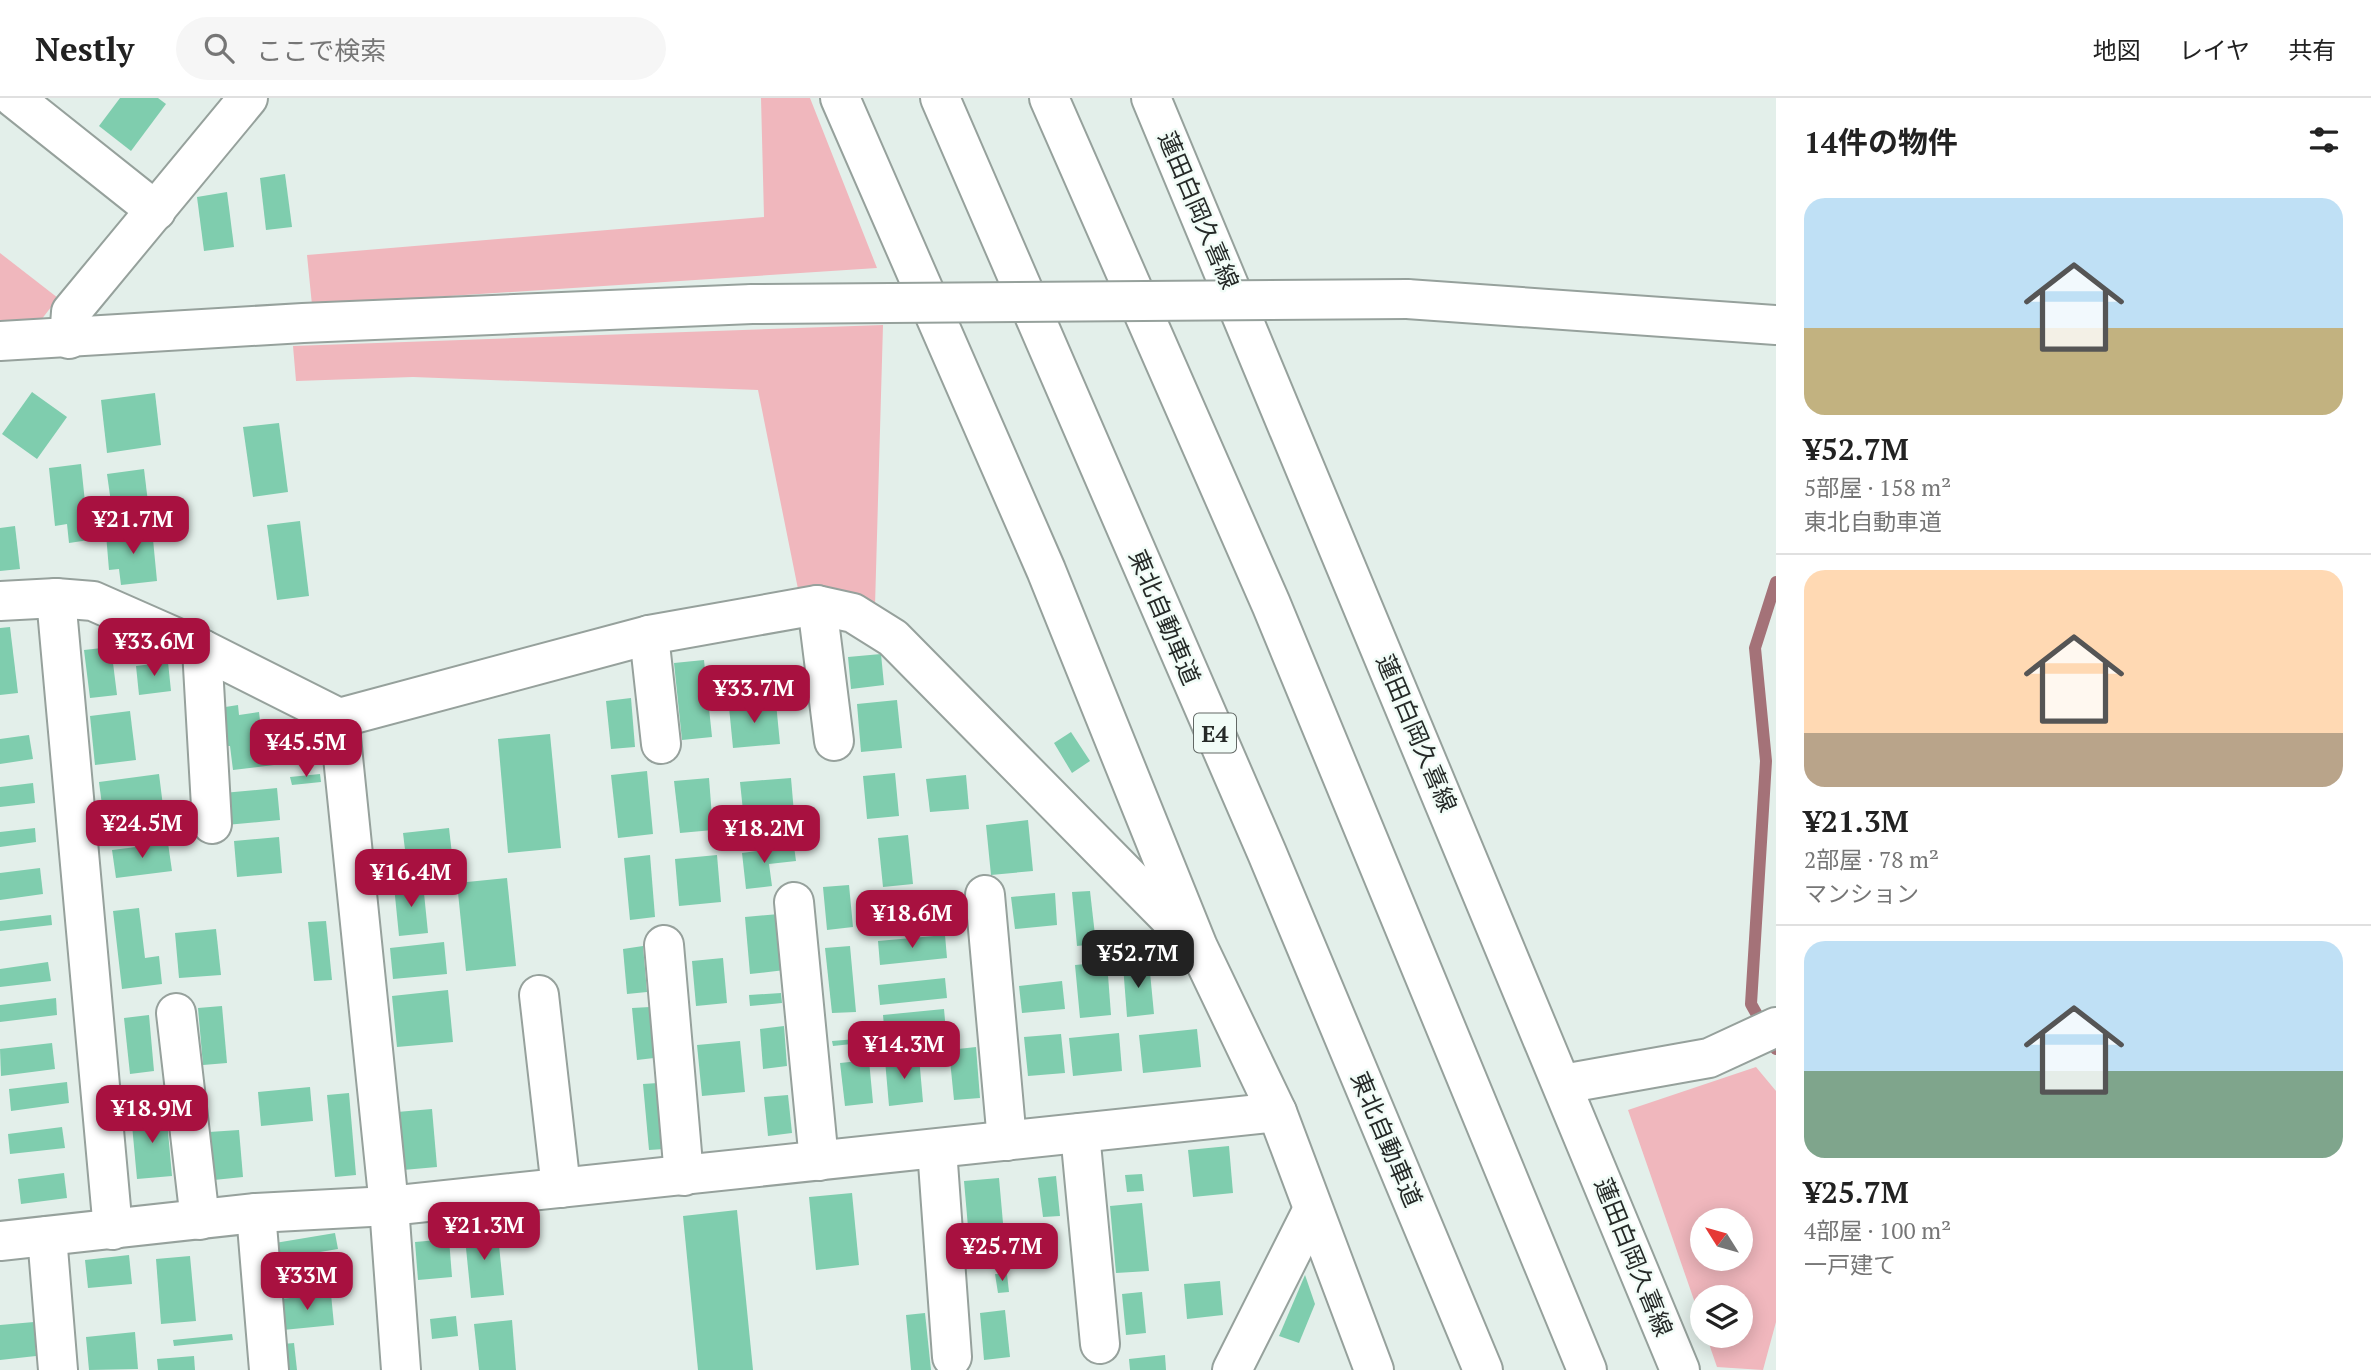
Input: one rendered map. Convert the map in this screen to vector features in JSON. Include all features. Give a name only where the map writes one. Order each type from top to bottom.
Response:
[{"type":"main road","points":[[14,98],[156,211]]},
{"type":"main road","points":[[69,339],[71,312],[248,98]]},
{"type":"main road","points":[[840,98],[1046,570],[1198,947],[1277,1112],[1374,1370]]},
{"type":"main road","name":"東北自動車道","points":[[940,98],[1277,877],[1482,1370]]},
{"type":"main road","points":[[1049,98],[1271,604],[1587,1370]]},
{"type":"main road","name":"蓮田白岡久喜線","points":[[1151,98],[1680,1370]]},
{"type":"main road","points":[[0,341],[303,323],[752,304],[1407,299],[1776,324]]},
{"type":"main road","points":[[0,601],[56,598],[93,601],[202,649],[339,718],[649,635],[817,605],[853,613],[893,638],[1198,947]]},
{"type":"main road","points":[[56,598],[113,1230]]},
{"type":"main road","points":[[817,605],[834,741]]},
{"type":"main road","points":[[649,635],[661,744]]},
{"type":"main road","points":[[202,649],[212,824]]},
{"type":"main road","points":[[339,718],[389,1206],[401,1370]]},
{"type":"main road","points":[[985,895],[1007,1141]]},
{"type":"main road","points":[[794,902],[819,1161]]},
{"type":"main road","points":[[664,945],[684,1176]]},
{"type":"main road","points":[[539,995],[561,1188]]},
{"type":"main road","points":[[176,1013],[200,1220]]},
{"type":"main road","points":[[1563,1084],[1709,1058],[1776,1027]]},
{"type":"main road","points":[[0,1241],[256,1213],[389,1206],[1277,1112]]},
{"type":"main road","points":[[1080,1133],[1100,1344]]},
{"type":"main road","points":[[937,1149],[952,1357]]},
{"type":"main road","points":[[1232,1370],[1312,1211]]},
{"type":"main road","points":[[256,1213],[270,1370]]},
{"type":"main road","points":[[47,1236],[58,1370]]},
{"type":"shaded area","points":[[761,98],[810,98],[877,268],[312,305],[307,255],[764,217]]},
{"type":"shaded area","points":[[0,253],[58,298],[38,324],[0,324]]},
{"type":"shaded area","points":[[883,325],[875,606],[798,589],[758,390],[413,377],[296,381],[293,346]]},
{"type":"shaded area","points":[[1756,1067],[1776,1091],[1776,1322],[1763,1370],[1717,1367],[1710,1348],[1753,1348],[1753,1285],[1690,1285],[1690,1289],[1628,1110]]},
{"type":"building","points":[[120,98],[158,98],[166,104],[131,151],[99,126]]},
{"type":"building","points":[[285,174],[292,227],[266,230],[260,178]]},
{"type":"building","points":[[227,192],[234,247],[204,251],[197,197]]},
{"type":"building","points":[[32,392],[67,417],[37,459],[2,434]]},
{"type":"building","points":[[155,393],[161,445],[107,453],[101,400]]},
{"type":"building","points":[[279,423],[288,492],[253,497],[243,427]]},
{"type":"building","points":[[81,464],[89,540],[69,543],[67,524],[55,526],[49,468]]},
{"type":"building","points":[[144,469],[150,519],[114,524],[107,474]]},
{"type":"building","points":[[300,521],[309,596],[277,600],[267,525]]},
{"type":"building","points":[[15,526],[20,569],[0,571],[0,528]]},
{"type":"building","points":[[152,529],[157,581],[121,585],[119,569],[109,570],[106,534]]},
{"type":"building","points":[[10,627],[18,693],[0,695],[0,628]]},
{"type":"building","points":[[111,647],[117,695],[90,698],[84,650]]},
{"type":"building","points":[[881,654],[884,685],[851,689],[848,657]]},
{"type":"building","points":[[704,660],[712,737],[682,740],[674,663]]},
{"type":"building","points":[[168,662],[171,691],[139,695],[136,666]]},
{"type":"building","points":[[631,698],[635,747],[611,749],[606,701]]},
{"type":"building","points":[[897,700],[902,748],[861,752],[857,704]]},
{"type":"building","points":[[776,703],[780,744],[733,748],[729,707]]},
{"type":"building","points":[[238,705],[239,715],[259,712],[261,729],[276,727],[278,744],[287,743],[290,763],[233,770],[230,746],[224,746],[219,708]]},
{"type":"building","points":[[130,711],[136,760],[95,765],[90,716]]},
{"type":"building","points":[[1071,732],[1090,761],[1072,773],[1054,743]]},
{"type":"building","points":[[550,734],[561,848],[508,853],[498,739]]},
{"type":"building","points":[[29,735],[33,759],[0,764],[0,739]]},
{"type":"building","points":[[647,771],[653,834],[618,838],[611,775]]},
{"type":"building","points":[[895,773],[899,816],[867,819],[863,776]]},
{"type":"building","points":[[159,774],[164,814],[104,821],[99,782]]},
{"type":"building","points":[[320,774],[321,782],[292,785],[290,777]]},
{"type":"building","points":[[966,775],[969,809],[930,812],[926,779]]},
{"type":"building","points":[[709,778],[713,830],[680,833],[674,781]]},
{"type":"building","points":[[791,778],[795,825],[745,830],[740,782]]},
{"type":"building","points":[[33,783],[35,803],[0,807],[0,787]]},
{"type":"building","points":[[277,788],[280,820],[226,825],[223,793]]},
{"type":"building","points":[[1028,820],[1033,871],[991,875],[986,825]]},
{"type":"building","points":[[35,828],[36,842],[0,847],[0,832]]},
{"type":"building","points":[[449,828],[452,854],[406,858],[403,833]]},
{"type":"building","points":[[908,835],[913,884],[883,887],[878,838]]},
{"type":"building","points":[[279,837],[282,873],[237,877],[234,841]]},
{"type":"building","points":[[168,843],[172,871],[116,878],[112,850]]},
{"type":"building","points":[[794,846],[796,861],[769,864],[772,886],[746,889],[742,853]]},
{"type":"building","points":[[650,855],[655,917],[630,920],[624,858]]},
{"type":"building","points":[[717,855],[721,902],[679,906],[675,859]]},
{"type":"building","points":[[40,868],[43,894],[0,900],[0,873]]},
{"type":"building","points":[[507,878],[516,966],[466,971],[457,883]]},
{"type":"building","points":[[423,883],[428,933],[399,936],[394,886]]},
{"type":"building","points":[[849,885],[853,927],[827,930],[823,887]]},
{"type":"building","points":[[1090,891],[1096,944],[1077,946],[1072,892]]},
{"type":"building","points":[[1055,893],[1057,925],[1015,929],[1011,897]]},
{"type":"building","points":[[139,908],[145,958],[159,956],[162,984],[122,989],[113,911]]},
{"type":"building","points":[[921,911],[922,929],[874,934],[872,916]]},
{"type":"building","points":[[779,914],[785,970],[750,974],[745,917]]},
{"type":"building","points":[[51,915],[52,925],[0,931],[0,921]]},
{"type":"building","points":[[326,921],[332,980],[314,981],[308,922]]},
{"type":"building","points":[[216,929],[221,975],[179,978],[175,933]]},
{"type":"building","points":[[945,935],[947,958],[880,965],[878,941]]},
{"type":"building","points":[[444,942],[447,974],[393,979],[390,948]]},
{"type":"building","points":[[643,946],[647,992],[627,994],[623,949]]},
{"type":"building","points":[[850,946],[856,1012],[832,1013],[825,948]]},
{"type":"building","points":[[723,958],[727,1003],[696,1006],[692,961]]},
{"type":"building","points":[[48,962],[51,981],[0,987],[0,969]]},
{"type":"building","points":[[1107,962],[1111,1015],[1080,1018],[1075,965]]},
{"type":"building","points":[[1149,962],[1154,1014],[1127,1017],[1123,965]]},
{"type":"building","points":[[945,978],[947,998],[880,1005],[878,985]]},
{"type":"building","points":[[1062,981],[1065,1009],[1022,1013],[1019,986]]},
{"type":"building","points":[[448,990],[453,1042],[397,1047],[392,996]]},
{"type":"building","points":[[781,993],[782,1003],[750,1006],[749,995]]},
{"type":"building","points":[[56,998],[57,1015],[0,1022],[0,1005]]},
{"type":"building","points":[[222,1006],[227,1063],[203,1065],[198,1008]]},
{"type":"building","points":[[650,1007],[654,1058],[637,1060],[632,1008]]},
{"type":"building","points":[[944,1009],[946,1031],[885,1037],[883,1015]]},
{"type":"building","points":[[149,1015],[154,1071],[130,1074],[124,1018]]},
{"type":"building","points":[[784,1026],[787,1066],[763,1069],[760,1029]]},
{"type":"building","points":[[1197,1029],[1201,1067],[1143,1073],[1139,1035]]},
{"type":"building","points":[[1119,1033],[1122,1071],[1073,1076],[1069,1038]]},
{"type":"building","points":[[1061,1034],[1065,1073],[1028,1076],[1024,1037]]},
{"type":"building","points":[[869,1038],[870,1042],[833,1046],[832,1041]]},
{"type":"building","points":[[740,1041],[745,1092],[702,1096],[697,1045]]},
{"type":"building","points":[[52,1043],[55,1069],[1,1076],[0,1049]]},
{"type":"building","points":[[976,1047],[980,1098],[954,1100],[949,1050]]},
{"type":"building","points":[[919,1057],[923,1102],[889,1106],[885,1060]]},
{"type":"building","points":[[869,1060],[873,1103],[845,1106],[840,1063]]},
{"type":"building","points":[[67,1082],[69,1103],[11,1111],[9,1089]]},
{"type":"building","points":[[658,1083],[664,1149],[649,1150],[643,1084]]},
{"type":"building","points":[[310,1087],[313,1121],[261,1126],[258,1092]]},
{"type":"building","points":[[349,1093],[356,1175],[335,1177],[327,1095]]},
{"type":"building","points":[[788,1095],[792,1133],[768,1136],[764,1097]]},
{"type":"building","points":[[432,1109],[437,1167],[403,1170],[397,1112]]},
{"type":"building","points":[[166,1110],[172,1176],[137,1179],[131,1114]]},
{"type":"building","points":[[62,1127],[65,1148],[10,1154],[8,1134]]},
{"type":"building","points":[[239,1130],[243,1177],[214,1180],[209,1132]]},
{"type":"building","points":[[1229,1146],[1233,1193],[1193,1197],[1188,1150]]},
{"type":"building","points":[[64,1173],[67,1198],[21,1204],[18,1179]]},
{"type":"building","points":[[1142,1174],[1144,1191],[1127,1192],[1125,1175]]},
{"type":"building","points":[[1056,1176],[1060,1216],[1043,1217],[1038,1178]]},
{"type":"building","points":[[999,1178],[1003,1223],[968,1227],[964,1181]]},
{"type":"building","points":[[852,1193],[859,1265],[816,1270],[809,1197]]},
{"type":"building","points":[[1142,1203],[1149,1271],[1116,1273],[1110,1206]]},
{"type":"building","points":[[737,1210],[753,1370],[698,1370],[683,1216]]},
{"type":"building","points":[[497,1225],[504,1295],[471,1298],[464,1228]]},
{"type":"building","points":[[335,1233],[338,1249],[308,1254],[312,1277],[276,1283],[269,1244]]},
{"type":"building","points":[[449,1239],[452,1277],[418,1280],[415,1242]]},
{"type":"building","points":[[1005,1239],[1007,1261],[973,1264],[971,1241]]},
{"type":"building","points":[[129,1255],[132,1284],[88,1288],[85,1260]]},
{"type":"building","points":[[190,1256],[196,1321],[161,1324],[156,1259]]},
{"type":"building","points":[[995,1274],[1007,1274],[1009,1292],[998,1293]]},
{"type":"building","points":[[1305,1275],[1315,1304],[1299,1343],[1279,1336]]},
{"type":"building","points":[[1220,1281],[1223,1315],[1187,1319],[1184,1284]]},
{"type":"building","points":[[1142,1292],[1146,1333],[1126,1335],[1122,1294]]},
{"type":"building","points":[[331,1294],[334,1325],[283,1330],[280,1299]]},
{"type":"building","points":[[1005,1310],[1010,1357],[984,1360],[980,1313]]},
{"type":"building","points":[[925,1313],[931,1370],[911,1370],[906,1315]]},
{"type":"building","points":[[456,1316],[458,1336],[432,1339],[430,1319]]},
{"type":"building","points":[[512,1320],[516,1370],[479,1370],[474,1324]]},
{"type":"building","points":[[34,1322],[36,1356],[0,1360],[0,1325]]},
{"type":"building","points":[[135,1332],[138,1369],[89,1370],[86,1337]]},
{"type":"building","points":[[232,1334],[233,1340],[174,1346],[173,1340]]},
{"type":"building","points":[[294,1343],[297,1370],[285,1370],[283,1344]]},
{"type":"building","points":[[1165,1355],[1166,1370],[1130,1370],[1129,1359]]},
{"type":"building","points":[[194,1356],[195,1370],[158,1370],[157,1359]]},
{"type":"waterway","points":[[1776,582],[1755,648],[1766,761],[1751,1004],[1776,1049]]}]
